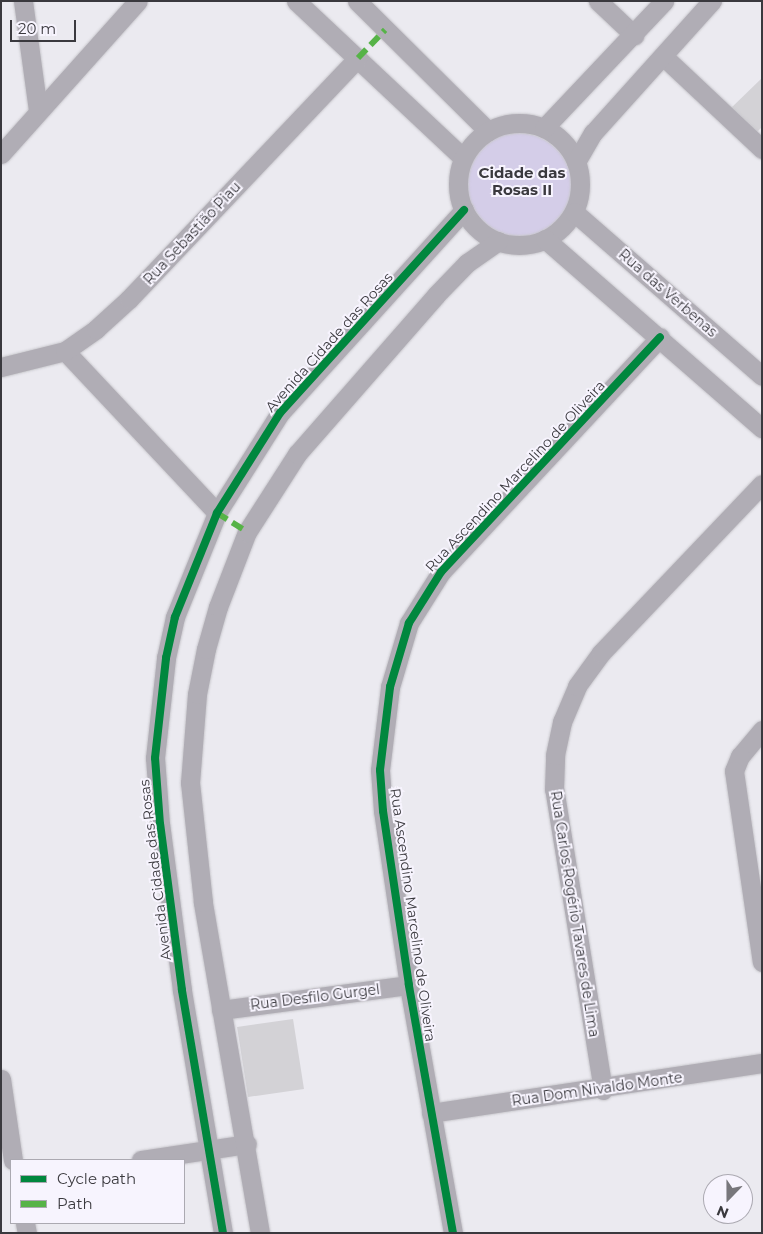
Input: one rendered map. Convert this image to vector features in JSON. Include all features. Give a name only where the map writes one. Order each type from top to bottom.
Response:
[{"type":"street","points":[[23,1],[38,111]]},
{"type":"street","points":[[1,154],[138,1]]},
{"type":"street","points":[[296,1],[463,158]]},
{"type":"street","points":[[357,1],[488,131]]},
{"type":"street","points":[[598,1],[634,35]]},
{"type":"street","points":[[544,128],[634,35],[664,1]]},
{"type":"street","points":[[576,162],[593,133],[712,1]]},
{"type":"street","points":[[663,56],[762,149]]},
{"type":"street","name":"Rua Sebastião Piau","points":[[1,368],[65,351],[96,330],[129,299],[358,58]]},
{"type":"street","points":[[525,123],[544,128],[569,148],[576,162],[580,187],[574,212],[562,228],[545,239],[514,244],[498,241],[478,229],[464,210],[459,193],[463,158],[474,143],[488,131],[506,124],[525,123]]},
{"type":"street","name":"Avenida Cidade das Rosas","points":[[223,1233],[208,1150],[168,889],[155,758],[166,658],[175,617],[216,513],[280,413],[464,210]]},
{"type":"street","name":"Rua das Verbenas","points":[[574,212],[762,376]]},
{"type":"street","points":[[545,239],[660,336],[762,428]]},
{"type":"street","points":[[260,1233],[203,902],[190,783],[198,694],[218,607],[248,532],[297,454],[436,295],[467,263],[498,241]]},
{"type":"street","name":"Rua Ascendino Marcelino de Oliveira","points":[[453,1233],[409,985],[380,770],[384,723],[397,654],[409,623],[441,572],[660,336]]},
{"type":"street","points":[[65,351],[216,513]]},
{"type":"street","name":"Rua Carlos Rogério Tavares de Lima","points":[[603,1090],[554,789],[555,755],[562,722],[577,686],[601,653],[762,484]]},
{"type":"street","points":[[762,730],[740,756],[734,771],[762,962]]},
{"type":"street","name":"Rua Desfilo Gurgel","points":[[221,1010],[409,985]]},
{"type":"street","name":"Rua Dom Nivaldo Monte","points":[[431,1113],[603,1090],[762,1063]]},
{"type":"street","points":[[1,1080],[6,1142],[13,1159]]},
{"type":"street","points":[[148,1159],[246,1144]]},
{"type":"shaded area","points":[[518,133],[539,137],[556,149],[568,166],[572,187],[568,208],[556,225],[539,237],[518,241],[497,237],[480,225],[468,208],[464,187],[468,166],[480,149],[497,137]]},
{"type":"building","points":[[762,78],[762,127],[755,134],[730,109]]},
{"type":"building","points":[[293,1019],[304,1089],[248,1097],[237,1027]]},
{"type":"marked path","points":[[358,58],[385,30]]},
{"type":"marked path","points":[[217,513],[247,532]]},
{"type":"cycle path","points":[[223,1233],[182,990],[160,824],[155,758],[166,658],[175,617],[217,513],[280,413],[464,210]]},
{"type":"cycle path","points":[[453,1233],[409,985],[383,811],[380,770],[390,687],[409,623],[441,572],[660,337]]},
{"type":"district","name":"Cidade das Rosas II","points":[[522,180]]}]
